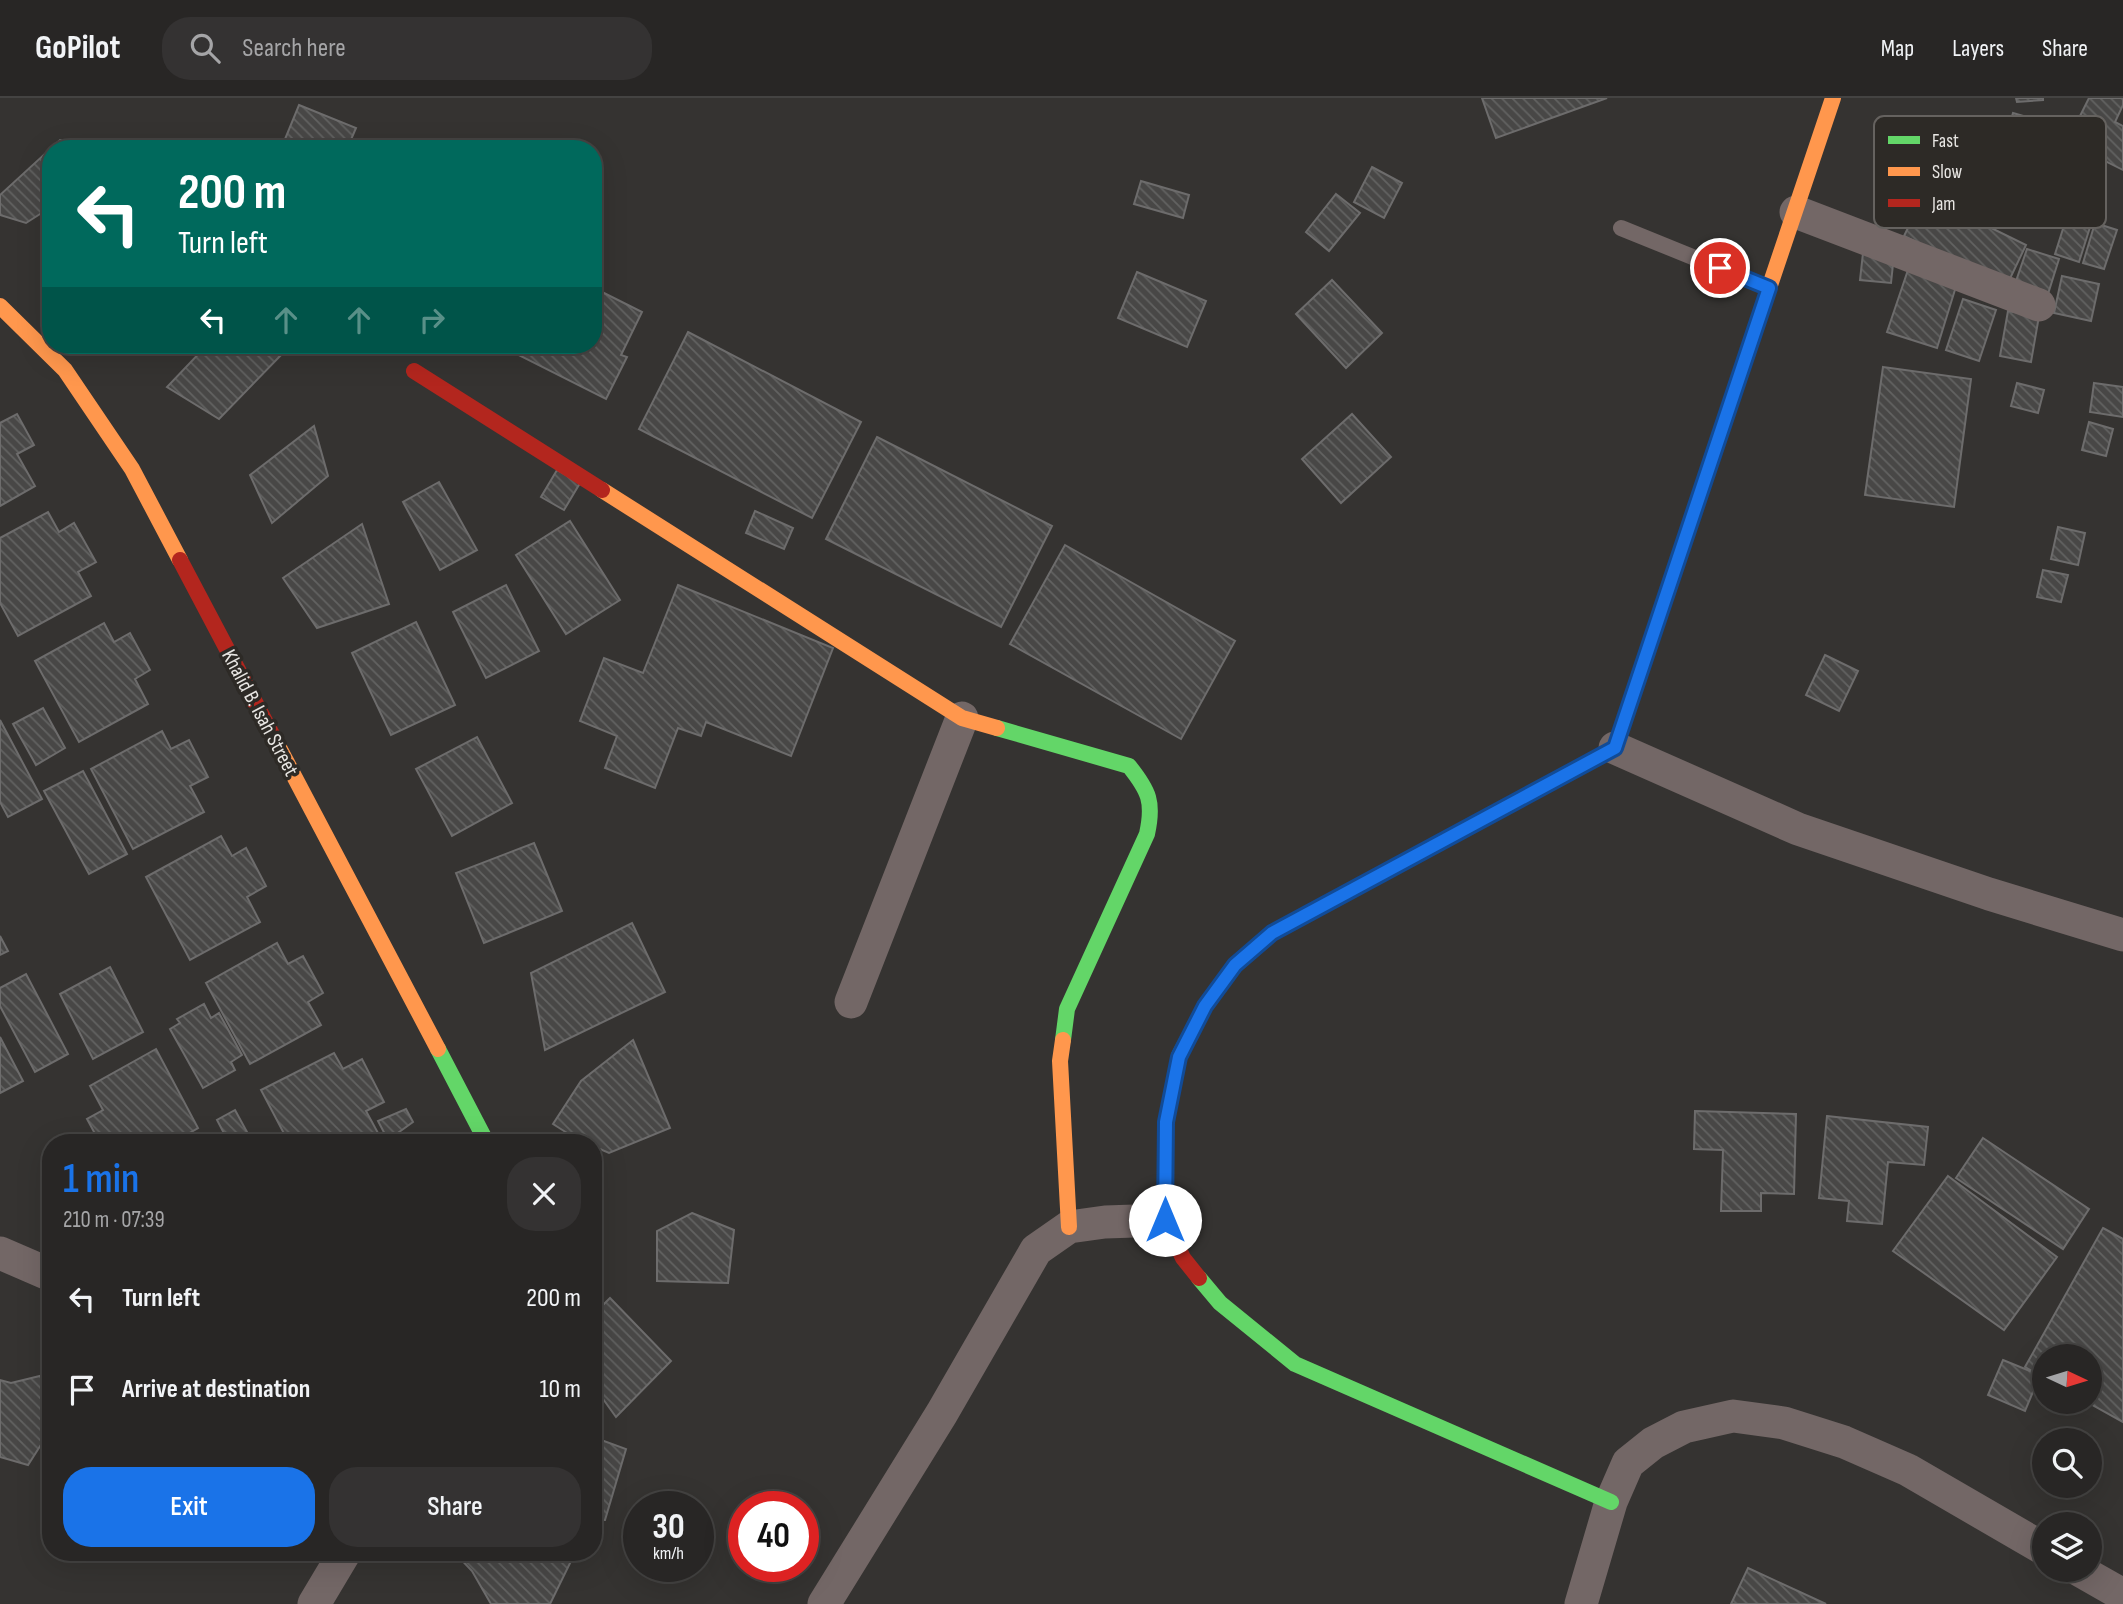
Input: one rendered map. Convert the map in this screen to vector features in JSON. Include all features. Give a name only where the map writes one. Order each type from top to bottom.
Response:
[{"type":"street","points":[[1611,1502],[1295,1364],[1220,1303],[1183,1258],[1165,1220],[1166,1122],[1179,1057],[1205,1006],[1235,965],[1272,933],[1615,748],[1833,98]]},
{"type":"street","points":[[1796,212],[2039,306]]},
{"type":"street","name":"Khalid B. Isah Street","points":[[0,306],[42,347]]},
{"type":"street","name":"Khalid B. Isah Street","points":[[49,354],[65,370],[132,470],[482,1134]]},
{"type":"street","points":[[414,370],[962,718],[1129,766],[1147,788],[1152,809],[1147,834],[1067,1009],[1060,1061],[1069,1227]]},
{"type":"street","points":[[851,1002],[962,718]]},
{"type":"street","points":[[1615,748],[1798,829],[1989,894],[2123,935]]},
{"type":"street","points":[[824,1604],[942,1413],[1036,1250],[1069,1227],[1105,1222],[1165,1220]]},
{"type":"street","points":[[0,1253],[42,1271]]},
{"type":"street","points":[[1581,1604],[1611,1502],[1629,1463],[1653,1443],[1684,1427],[1733,1416],[1784,1423],[1844,1443],[1908,1470],[2032,1542]]},
{"type":"street","points":[[314,1604],[340,1561]]},
{"type":"street","points":[[2100,1582],[2123,1595]]},
{"type":"lane","points":[[1621,228],[1769,288]]},
{"type":"building","points":[[1482,98],[1607,98],[1496,138]]},
{"type":"building","points":[[2016,98],[2043,98],[2043,100],[2017,102]]},
{"type":"building","points":[[2089,98],[2123,98],[2123,105],[2115,122],[2123,126],[2123,170],[2106,162],[2106,116],[2080,116]]},
{"type":"building","points":[[299,105],[356,128],[351,140],[285,140]]},
{"type":"building","points":[[42,156],[42,213],[26,223],[0,215],[0,195]]},
{"type":"building","points":[[1372,167],[1402,183],[1384,218],[1354,202]]},
{"type":"building","points":[[1141,181],[1189,195],[1183,218],[1134,204]]},
{"type":"building","points":[[1336,194],[1360,213],[1329,251],[1306,232]]},
{"type":"building","points":[[2106,226],[2117,230],[2104,269],[2083,263],[2094,228]]},
{"type":"building","points":[[1908,228],[1991,228],[2026,245],[2006,287],[1904,236]]},
{"type":"building","points":[[2063,228],[2090,228],[2079,262],[2055,254]]},
{"type":"building","points":[[2027,249],[2059,259],[2048,294],[2015,284]]},
{"type":"building","points":[[1863,253],[1894,255],[1891,283],[1860,280]]},
{"type":"building","points":[[1910,264],[1958,280],[1937,348],[1887,332]]},
{"type":"building","points":[[1137,272],[1206,301],[1187,347],[1118,318]]},
{"type":"building","points":[[2062,276],[2099,284],[2091,321],[2054,313]]},
{"type":"building","points":[[1332,280],[1382,333],[1346,368],[1296,314]]},
{"type":"building","points":[[602,292],[642,312],[621,355],[627,357],[606,399],[517,354],[602,354]]},
{"type":"building","points":[[1963,299],[1996,310],[1979,361],[1946,350]]},
{"type":"building","points":[[2008,311],[2039,316],[2031,362],[2000,356]]},
{"type":"building","points":[[688,332],[861,422],[812,518],[639,429]]},
{"type":"building","points":[[198,354],[282,354],[219,419],[167,387]]},
{"type":"building","points":[[1883,367],[1971,379],[1954,507],[1865,495]]},
{"type":"building","points":[[2017,383],[2044,390],[2038,413],[2011,406]]},
{"type":"building","points":[[2094,383],[2123,387],[2123,417],[2090,412]]},
{"type":"building","points":[[17,414],[34,445],[17,454],[35,486],[0,506],[0,423]]},
{"type":"building","points":[[1352,414],[1391,457],[1341,503],[1302,459]]},
{"type":"building","points":[[2089,422],[2113,429],[2106,456],[2082,450]]},
{"type":"building","points":[[314,426],[328,476],[272,523],[250,475]]},
{"type":"building","points":[[877,437],[1052,526],[1001,627],[826,539]]},
{"type":"building","points":[[557,470],[580,483],[564,510],[541,497]]},
{"type":"building","points":[[439,482],[477,550],[440,570],[403,502]]},
{"type":"building","points":[[755,511],[793,528],[784,549],[746,533]]},
{"type":"building","points":[[48,512],[59,532],[74,523],[96,562],[78,572],[91,596],[18,636],[0,603],[0,538]]},
{"type":"building","points":[[570,521],[620,600],[566,634],[516,555]]},
{"type":"building","points":[[362,524],[389,604],[317,628],[283,578]]},
{"type":"building","points":[[2058,527],[2085,533],[2078,565],[2051,559]]},
{"type":"building","points":[[1065,545],[1235,641],[1181,739],[1010,644]]},
{"type":"building","points":[[2043,570],[2068,575],[2061,602],[2037,597]]},
{"type":"building","points":[[506,585],[539,651],[486,678],[453,612]]},
{"type":"building","points":[[678,585],[833,648],[791,756],[706,722],[701,736],[678,728],[655,788],[605,768],[617,736],[580,721],[604,658],[643,673]]},
{"type":"building","points":[[416,622],[455,705],[391,735],[352,653]]},
{"type":"building","points":[[104,623],[114,642],[130,633],[150,670],[135,679],[148,704],[79,742],[35,661]]},
{"type":"building","points":[[1825,655],[1858,671],[1839,711],[1806,695]]},
{"type":"building","points":[[43,708],[65,748],[36,765],[13,724]]},
{"type":"building","points":[[0,720],[42,799],[8,817],[0,802]]},
{"type":"building","points":[[162,731],[171,749],[189,740],[208,777],[190,786],[204,812],[133,849],[91,769]]},
{"type":"building","points":[[477,737],[512,803],[452,836],[416,769]]},
{"type":"building","points":[[83,771],[127,854],[89,874],[44,791]]},
{"type":"building","points":[[221,836],[232,856],[246,848],[266,886],[247,897],[260,922],[190,960],[146,877]]},
{"type":"building","points":[[534,843],[562,911],[484,943],[456,873]]},
{"type":"building","points":[[632,923],[665,992],[545,1050],[531,973]]},
{"type":"building","points":[[0,936],[8,951],[0,955]]},
{"type":"building","points":[[277,943],[288,964],[303,956],[323,993],[308,1002],[321,1025],[250,1064],[206,983]]},
{"type":"building","points":[[110,967],[143,1032],[93,1059],[60,994]]},
{"type":"building","points":[[26,974],[68,1054],[35,1072],[0,1006],[0,988]]},
{"type":"building","points":[[204,1004],[211,1018],[219,1013],[242,1055],[231,1062],[235,1070],[203,1088],[170,1029],[180,1023],[177,1019]]},
{"type":"building","points":[[0,1037],[23,1081],[0,1093]]},
{"type":"building","points":[[633,1040],[670,1128],[609,1153],[602,1150],[602,1134],[569,1134],[553,1124],[581,1081]]},
{"type":"building","points":[[156,1049],[198,1128],[188,1134],[95,1134],[87,1119],[103,1110],[90,1086]]},
{"type":"building","points":[[334,1053],[343,1069],[362,1059],[384,1102],[366,1111],[378,1133],[284,1134],[261,1090]]},
{"type":"building","points":[[406,1109],[413,1122],[396,1134],[385,1134],[378,1121]]},
{"type":"building","points":[[235,1110],[248,1134],[224,1134],[217,1120]]},
{"type":"building","points":[[1695,1111],[1796,1114],[1794,1194],[1761,1193],[1761,1211],[1721,1211],[1723,1150],[1694,1149]]},
{"type":"building","points":[[1827,1116],[1928,1127],[1924,1165],[1888,1162],[1882,1224],[1847,1221],[1849,1201],[1819,1198]]},
{"type":"building","points":[[1983,1138],[2089,1209],[2063,1249],[1956,1178]]},
{"type":"building","points":[[1948,1176],[2057,1257],[2004,1330],[1893,1251]]},
{"type":"building","points":[[692,1213],[734,1230],[728,1283],[657,1281],[657,1231]]},
{"type":"building","points":[[2103,1228],[2123,1239],[2123,1422],[2102,1410],[2102,1344],[2038,1344]]},
{"type":"building","points":[[610,1298],[671,1361],[616,1417],[602,1398],[602,1306]]},
{"type":"building","points":[[2032,1355],[2032,1371],[2025,1367]]},
{"type":"building","points":[[2003,1360],[2032,1372],[2032,1394],[2025,1411],[1988,1395]]},
{"type":"building","points":[[42,1375],[42,1443],[28,1465],[0,1457],[0,1380],[11,1383]]},
{"type":"building","points":[[602,1440],[626,1449],[605,1520],[602,1520]]},
{"type":"building","points":[[463,1561],[571,1561],[550,1604],[491,1604],[472,1571]]},
{"type":"building","points":[[1748,1568],[1826,1604],[1731,1604]]},
{"type":"traffic: fast","points":[[1179,1056],[1205,1006],[1235,965],[1272,933],[1615,748],[1726,416]]},
{"type":"traffic: fast","points":[[997,728],[1129,766],[1145,790],[1150,805],[1147,834],[1067,1009],[1063,1040]]},
{"type":"traffic: fast","points":[[438,1049],[482,1134]]},
{"type":"traffic: fast","points":[[1199,1278],[1220,1303],[1295,1364],[1611,1502]]},
{"type":"traffic: slow","points":[[1726,416],[1833,98]]},
{"type":"traffic: slow","points":[[0,306],[42,347]]},
{"type":"traffic: slow","points":[[49,354],[65,370],[132,469],[180,560]]},
{"type":"traffic: slow","points":[[602,490],[962,718],[997,728]]},
{"type":"traffic: slow","points":[[275,740],[438,1049]]},
{"type":"traffic: slow","points":[[1063,1040],[1060,1061],[1069,1227]]},
{"type":"traffic: jam","points":[[414,371],[602,490]]},
{"type":"traffic: jam","points":[[180,560],[275,740]]},
{"type":"traffic: jam","points":[[1179,1056],[1166,1122],[1165,1220],[1183,1258],[1199,1278]]},
{"type":"route","points":[[1165,1220],[1166,1122],[1179,1057],[1205,1006],[1235,965],[1272,933],[1615,748],[1769,288],[1720,268]]}]
